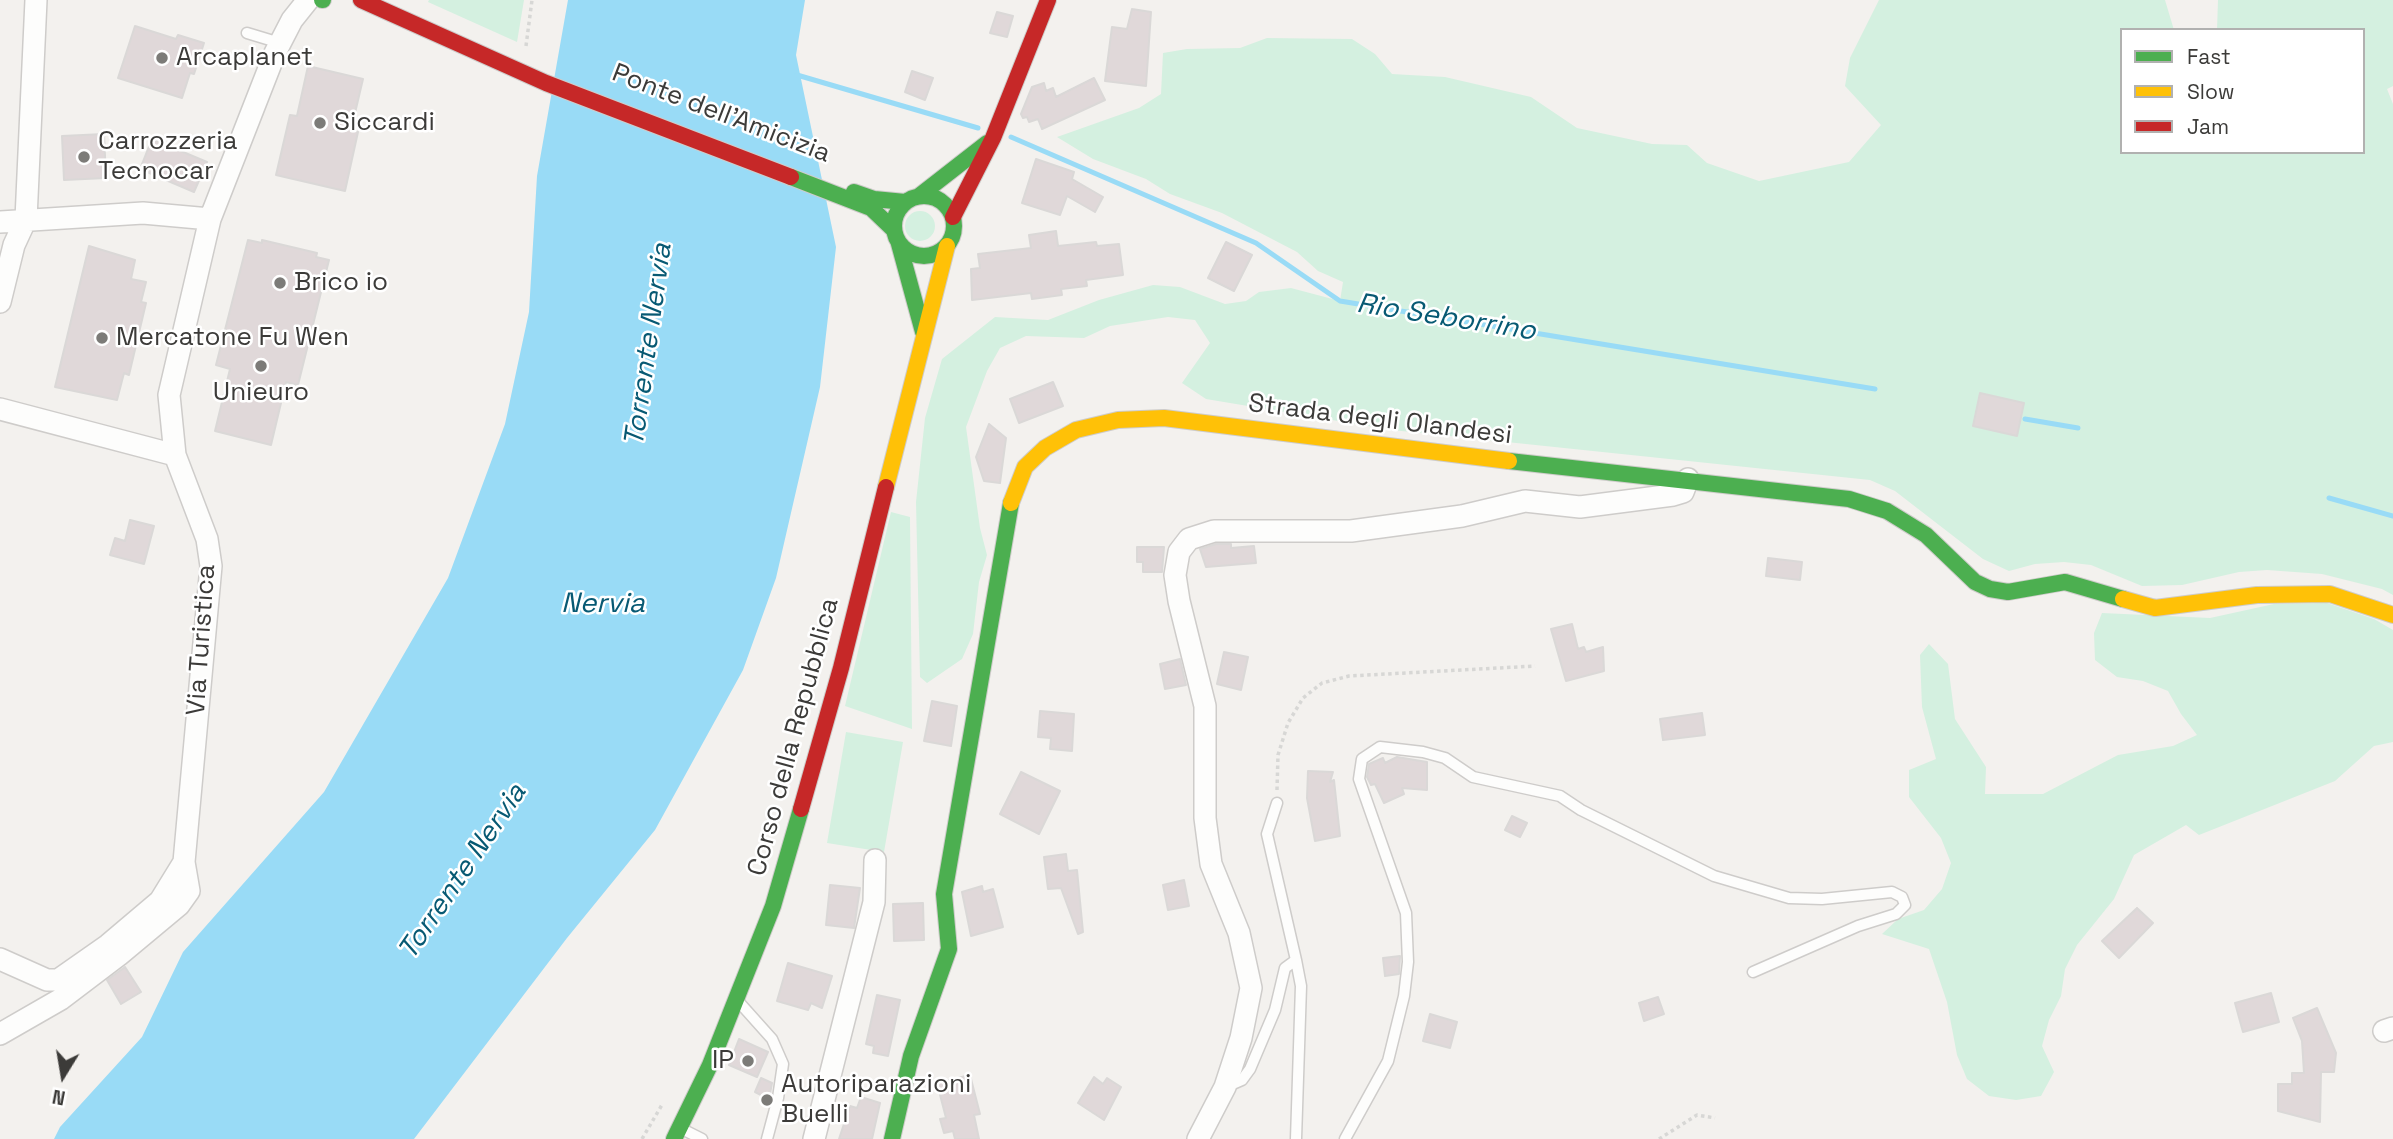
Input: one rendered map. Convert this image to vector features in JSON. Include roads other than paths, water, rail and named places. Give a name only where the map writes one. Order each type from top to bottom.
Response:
[{"type":"main road","name":"Ponte dell'Amicizia","points":[[361,0],[523,70],[872,204]]},
{"type":"main road","points":[[953,217],[993,138],[1048,0]]},
{"type":"main road","points":[[897,237],[894,220],[912,199],[993,138]]},
{"type":"main road","points":[[912,199],[944,203],[953,217],[955,227],[947,246],[940,252],[923,257],[914,255],[872,204],[912,199]]},
{"type":"main road","name":"Corso della Repubblica","points":[[897,237],[925,336]]},
{"type":"main road","name":"Corso della Repubblica","points":[[677,1134],[773,906],[841,668],[947,246]]},
{"type":"main road","name":"Strada degli Olandesi","points":[[892,1139],[911,1056],[949,949],[944,894],[1007,512],[1025,467],[1045,448],[1076,430],[1118,420],[1164,418],[1354,444],[1849,499],[1887,511],[1926,535],[1975,582],[1990,589],[2007,592],[2064,582],[2155,608],[2256,595],[2330,594],[2393,615]]},
{"type":"street","points":[[0,302],[14,245],[26,219],[36,0]]},
{"type":"street","name":"Via Turistica","points":[[0,1034],[61,999],[179,905],[188,891],[184,862],[211,566],[207,540],[175,455],[169,394],[210,219],[280,43],[308,0]]},
{"type":"street","points":[[0,222],[143,213],[210,219]]},
{"type":"street","points":[[0,409],[175,455]]},
{"type":"street","points":[[1198,1139],[1225,1087],[1241,1038],[1251,988],[1239,933],[1209,852],[1205,818],[1205,706],[1175,575],[1179,552],[1189,539],[1214,531],[1351,531],[1462,516],[1525,501],[1580,507],[1683,492],[1688,480]]},
{"type":"street","points":[[814,1139],[874,902],[876,860]]},
{"type":"street","name":"Via Turistica","points":[[0,959],[47,981],[58,980],[108,944],[160,901],[184,862]]},
{"type":"lane","points":[[247,33],[280,43]]},
{"type":"lane","points":[[1345,1139],[1388,1061],[1404,996],[1408,962],[1406,913],[1363,800],[1359,779],[1362,759],[1380,747],[1423,752],[1445,758],[1473,776],[1560,796],[1581,810],[1714,876],[1739,884],[1789,898],[1822,899],[1892,892],[1902,897],[1905,905],[1896,914],[1858,926],[1753,972]]},
{"type":"lane","points":[[1277,803],[1267,834],[1301,985],[1297,1139]]},
{"type":"lane","points":[[1225,1087],[1242,1080],[1250,1069],[1275,1010],[1285,968],[1296,960]]},
{"type":"lane","points":[[736,999],[772,1039],[783,1065],[767,1139]]},
{"type":"lane","points":[[677,1134],[702,1139]]},
{"type":"water","name":"Nervia","points":[[568,0],[805,0],[796,55],[836,247],[820,387],[776,578],[743,670],[655,830],[567,938],[414,1139],[54,1139],[60,1127],[142,1037],[183,952],[324,792],[448,578],[505,424],[529,312],[537,176]]},
{"type":"waterway","points":[[797,75],[978,128]]},
{"type":"waterway","name":"Rio Seborrino","points":[[1011,137],[1256,243],[1340,301],[1875,389]]},
{"type":"waterway","name":"Rio Seborrino","points":[[2025,419],[2078,428]]},
{"type":"waterway","name":"Rio Seborrino","points":[[2329,498],[2393,516]]},
{"type":"place","name":"Arcaplanet","points":[[162,58]]},
{"type":"place","name":"Siccardi","points":[[320,123]]},
{"type":"place","name":"Carrozzeria Tecnocar","points":[[84,157]]},
{"type":"place","name":"Brico io","points":[[280,283]]},
{"type":"place","name":"Mercatone Fu Wen","points":[[102,338]]},
{"type":"place","name":"Unieuro","points":[[261,366]]},
{"type":"place","name":"IP","points":[[748,1061]]},
{"type":"place","name":"Autoriparazioni Buelli","points":[[767,1100]]},
{"type":"water label","name":"Torrente Nervia","points":[[649,345]]},
{"type":"water label","name":"Torrente Nervia","points":[[463,872]]}]
